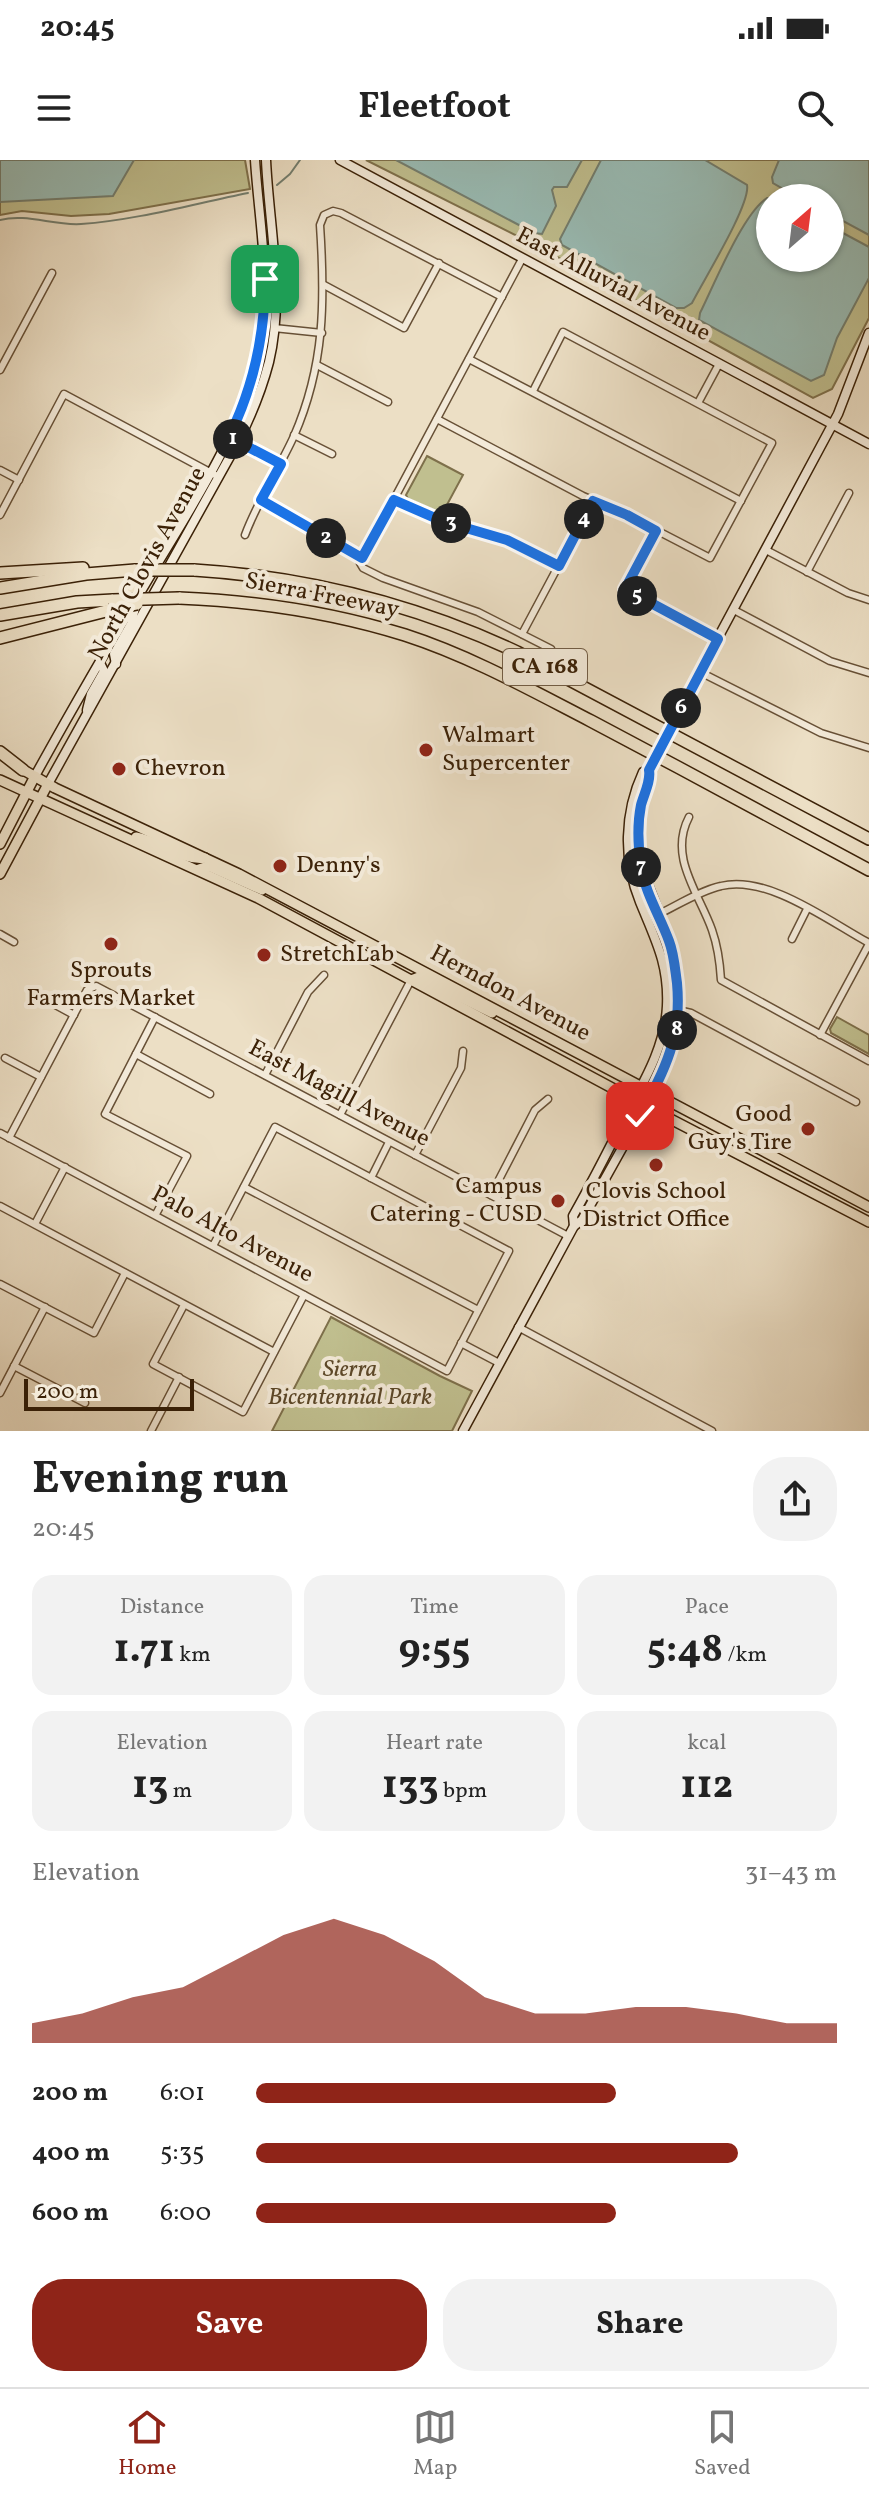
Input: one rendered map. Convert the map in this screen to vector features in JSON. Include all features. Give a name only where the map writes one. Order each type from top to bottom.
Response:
[{"type":"highway","points":[[0,573],[111,566],[135,570]]},
{"type":"highway","name":"Sierra Freeway","points":[[0,588],[86,574],[194,570],[264,575],[384,600],[433,616],[517,652],[810,808],[869,836]]},
{"type":"highway","name":"Sierra Freeway","points":[[0,615],[77,602],[111,605],[179,598],[305,610],[375,626],[454,653],[566,708],[869,870]]},
{"type":"highway","points":[[0,638],[111,605]]},
{"type":"highway","points":[[0,752],[23,770]]},
{"type":"main road","name":"North Clovis Avenue","points":[[0,844],[35,776],[171,544],[229,437],[247,395],[258,358],[264,315],[265,267],[255,160]]},
{"type":"main road","name":"North Clovis Avenue","points":[[0,874],[238,442],[263,380],[274,328],[275,273],[266,160]]},
{"type":"main road","name":"East Alluvial Avenue","points":[[340,160],[869,444]]},
{"type":"main road","points":[[265,267],[271,275],[270,312],[274,328]]},
{"type":"main road","points":[[641,867],[639,819],[649,770],[833,424],[869,333]]},
{"type":"main road","points":[[116,664],[113,656],[131,624],[139,596]]},
{"type":"main road","points":[[84,722],[91,694],[104,671],[100,663]]},
{"type":"main road","name":"Herndon Avenue","points":[[0,758],[277,894],[869,1207]]},
{"type":"main road","points":[[574,1226],[573,1216],[658,1051],[666,1014],[665,968],[656,936],[638,894],[628,842],[629,814],[634,793],[643,772],[649,770]]},
{"type":"main road","name":"Herndon Avenue","points":[[0,780],[199,869],[869,1222]]},
{"type":"main road","points":[[463,1431],[568,1236],[582,1220],[646,1106],[672,1051],[678,1010],[674,961],[671,943],[634,844],[637,799],[634,793]]},
{"type":"main road","points":[[117,833],[152,840],[192,858],[206,858]]},
{"type":"main road","points":[[628,842],[646,903],[652,912],[659,914]]},
{"type":"main road","points":[[199,869],[208,866],[253,888],[277,894]]},
{"type":"main road","points":[[317,930],[344,937],[407,971],[414,973],[421,970]]},
{"type":"main road","points":[[656,936],[667,954],[672,1000],[678,1010]]},
{"type":"main road","points":[[411,980],[419,977],[483,1011],[511,1019]]},
{"type":"main road","points":[[591,1204],[601,1176],[599,1168]]},
{"type":"main road","points":[[827,1199],[869,1215]]},
{"type":"street","points":[[245,535],[294,435],[317,365],[324,285],[320,225],[328,212],[341,213],[502,297]]},
{"type":"street","points":[[361,561],[522,259]]},
{"type":"street","points":[[324,285],[404,328],[439,263]]},
{"type":"street","points":[[0,370],[2,360],[52,273]]},
{"type":"street","points":[[274,328],[322,333]]},
{"type":"street","points":[[437,419],[710,558],[772,443],[563,332],[533,391]]},
{"type":"street","points":[[469,359],[741,501]]},
{"type":"street","points":[[698,403],[719,364]]},
{"type":"street","points":[[317,365],[388,402]]},
{"type":"street","points":[[0,515],[64,394],[219,477]]},
{"type":"street","points":[[294,435],[332,454]]},
{"type":"street","points":[[229,437],[281,464]]},
{"type":"street","points":[[0,470],[19,480]]},
{"type":"street","points":[[807,572],[849,493]]},
{"type":"street","points":[[261,500],[361,561],[383,578],[478,612],[551,649]]},
{"type":"street","points":[[394,500],[442,521],[507,540],[559,566]]},
{"type":"street","points":[[522,634],[593,501]]},
{"type":"street","points":[[656,531],[625,589],[718,639]]},
{"type":"street","points":[[766,550],[848,593],[869,600]]},
{"type":"street","points":[[734,610],[830,661],[869,673]]},
{"type":"street","points":[[700,672],[821,733],[869,748]]},
{"type":"street","points":[[689,817],[682,834],[683,863],[715,941],[721,980],[869,1061]]},
{"type":"street","points":[[659,914],[724,885],[755,885],[807,909],[869,944],[820,1035]]},
{"type":"street","points":[[792,939],[807,909]]},
{"type":"street","points":[[0,934],[14,942]]},
{"type":"street","points":[[265,1075],[308,992],[324,975]]},
{"type":"street","points":[[340,1115],[411,980]]},
{"type":"street","name":"East Magill Avenue","points":[[74,1015],[87,990],[92,986],[99,987],[568,1236]]},
{"type":"street","points":[[9,1138],[74,1015],[39,996]]},
{"type":"street","points":[[678,1010],[691,1013],[856,1102]]},
{"type":"street","points":[[155,1017],[105,1114],[187,1156],[156,1214]]},
{"type":"street","points":[[415,1155],[461,1068],[463,1051]]},
{"type":"street","points":[[136,1054],[210,1094]]},
{"type":"street","points":[[5,1058],[41,1077]]},
{"type":"street","points":[[491,1195],[535,1110],[548,1099]]},
{"type":"street","points":[[213,1246],[275,1127],[509,1251],[461,1343],[499,1363]]},
{"type":"street","name":"Palo Alto Avenue","points":[[0,1133],[447,1371],[461,1343]]},
{"type":"street","points":[[371,1178],[389,1142]]},
{"type":"street","points":[[35,1224],[65,1167]]},
{"type":"street","points":[[244,1187],[478,1310]]},
{"type":"street","points":[[0,1206],[274,1352]]},
{"type":"street","points":[[0,1284],[94,1333],[125,1273]]},
{"type":"street","points":[[184,1305],[153,1364],[243,1412],[304,1295]]},
{"type":"street","points":[[0,1393],[45,1307]]},
{"type":"street","points":[[518,1327],[712,1431]]},
{"type":"street","points":[[14,1366],[85,1403]]},
{"type":"street","points":[[151,1431],[179,1377]]},
{"type":"green space","points":[[0,160],[245,160],[250,189],[109,214],[71,216],[22,211],[0,215]]},
{"type":"green space","points":[[366,160],[869,160],[869,318],[832,389],[813,398],[539,247]]},
{"type":"green space","points":[[427,456],[463,475],[442,514],[408,499],[406,495]]},
{"type":"green space","points":[[837,1017],[869,1035],[869,1054],[831,1033]]},
{"type":"green space","name":"Sierra Bicentennial Park","points":[[331,1317],[472,1391],[452,1431],[272,1431]]},
{"type":"water","points":[[0,160],[134,160],[113,196],[0,202]]},
{"type":"water","points":[[396,160],[582,160],[567,187],[554,187],[552,190],[556,206],[542,234],[534,233]]},
{"type":"water","points":[[601,160],[705,160],[747,185],[742,208],[725,243],[692,303],[684,308],[676,308],[562,245],[560,239]]},
{"type":"water","points":[[779,160],[869,160],[869,235],[844,222],[844,184],[775,184],[772,177]]},
{"type":"water","points":[[756,208],[756,272],[844,272],[844,234],[869,247],[869,278],[837,338],[824,375],[811,381],[699,320],[721,268]]},
{"type":"waterway","points":[[277,185],[300,160]]},
{"type":"waterway","points":[[0,220],[20,218],[71,224],[102,222],[248,193]]},
{"type":"place","name":"Walmart Supercenter","points":[[426,750]]},
{"type":"place","name":"Chevron","points":[[119,769]]},
{"type":"place","name":"Denny's","points":[[280,866]]},
{"type":"place","name":"Sprouts Farmers Market","points":[[111,944]]},
{"type":"place","name":"StretchLab","points":[[264,955]]},
{"type":"place","name":"Good Guy's Tire","points":[[808,1129]]},
{"type":"place","name":"Clovis School District Office","points":[[656,1165]]},
{"type":"place","name":"Campus Catering - CUSD","points":[[558,1201]]},
{"type":"route","points":[[265,279],[258,358],[247,395],[229,437],[281,464],[261,500],[362,558],[394,500],[442,521],[507,540],[559,566],[593,501],[656,531],[625,589],[718,639],[649,770],[641,806],[638,837],[641,867],[671,943],[678,992],[678,1022],[670,1057],[640,1116]]}]
